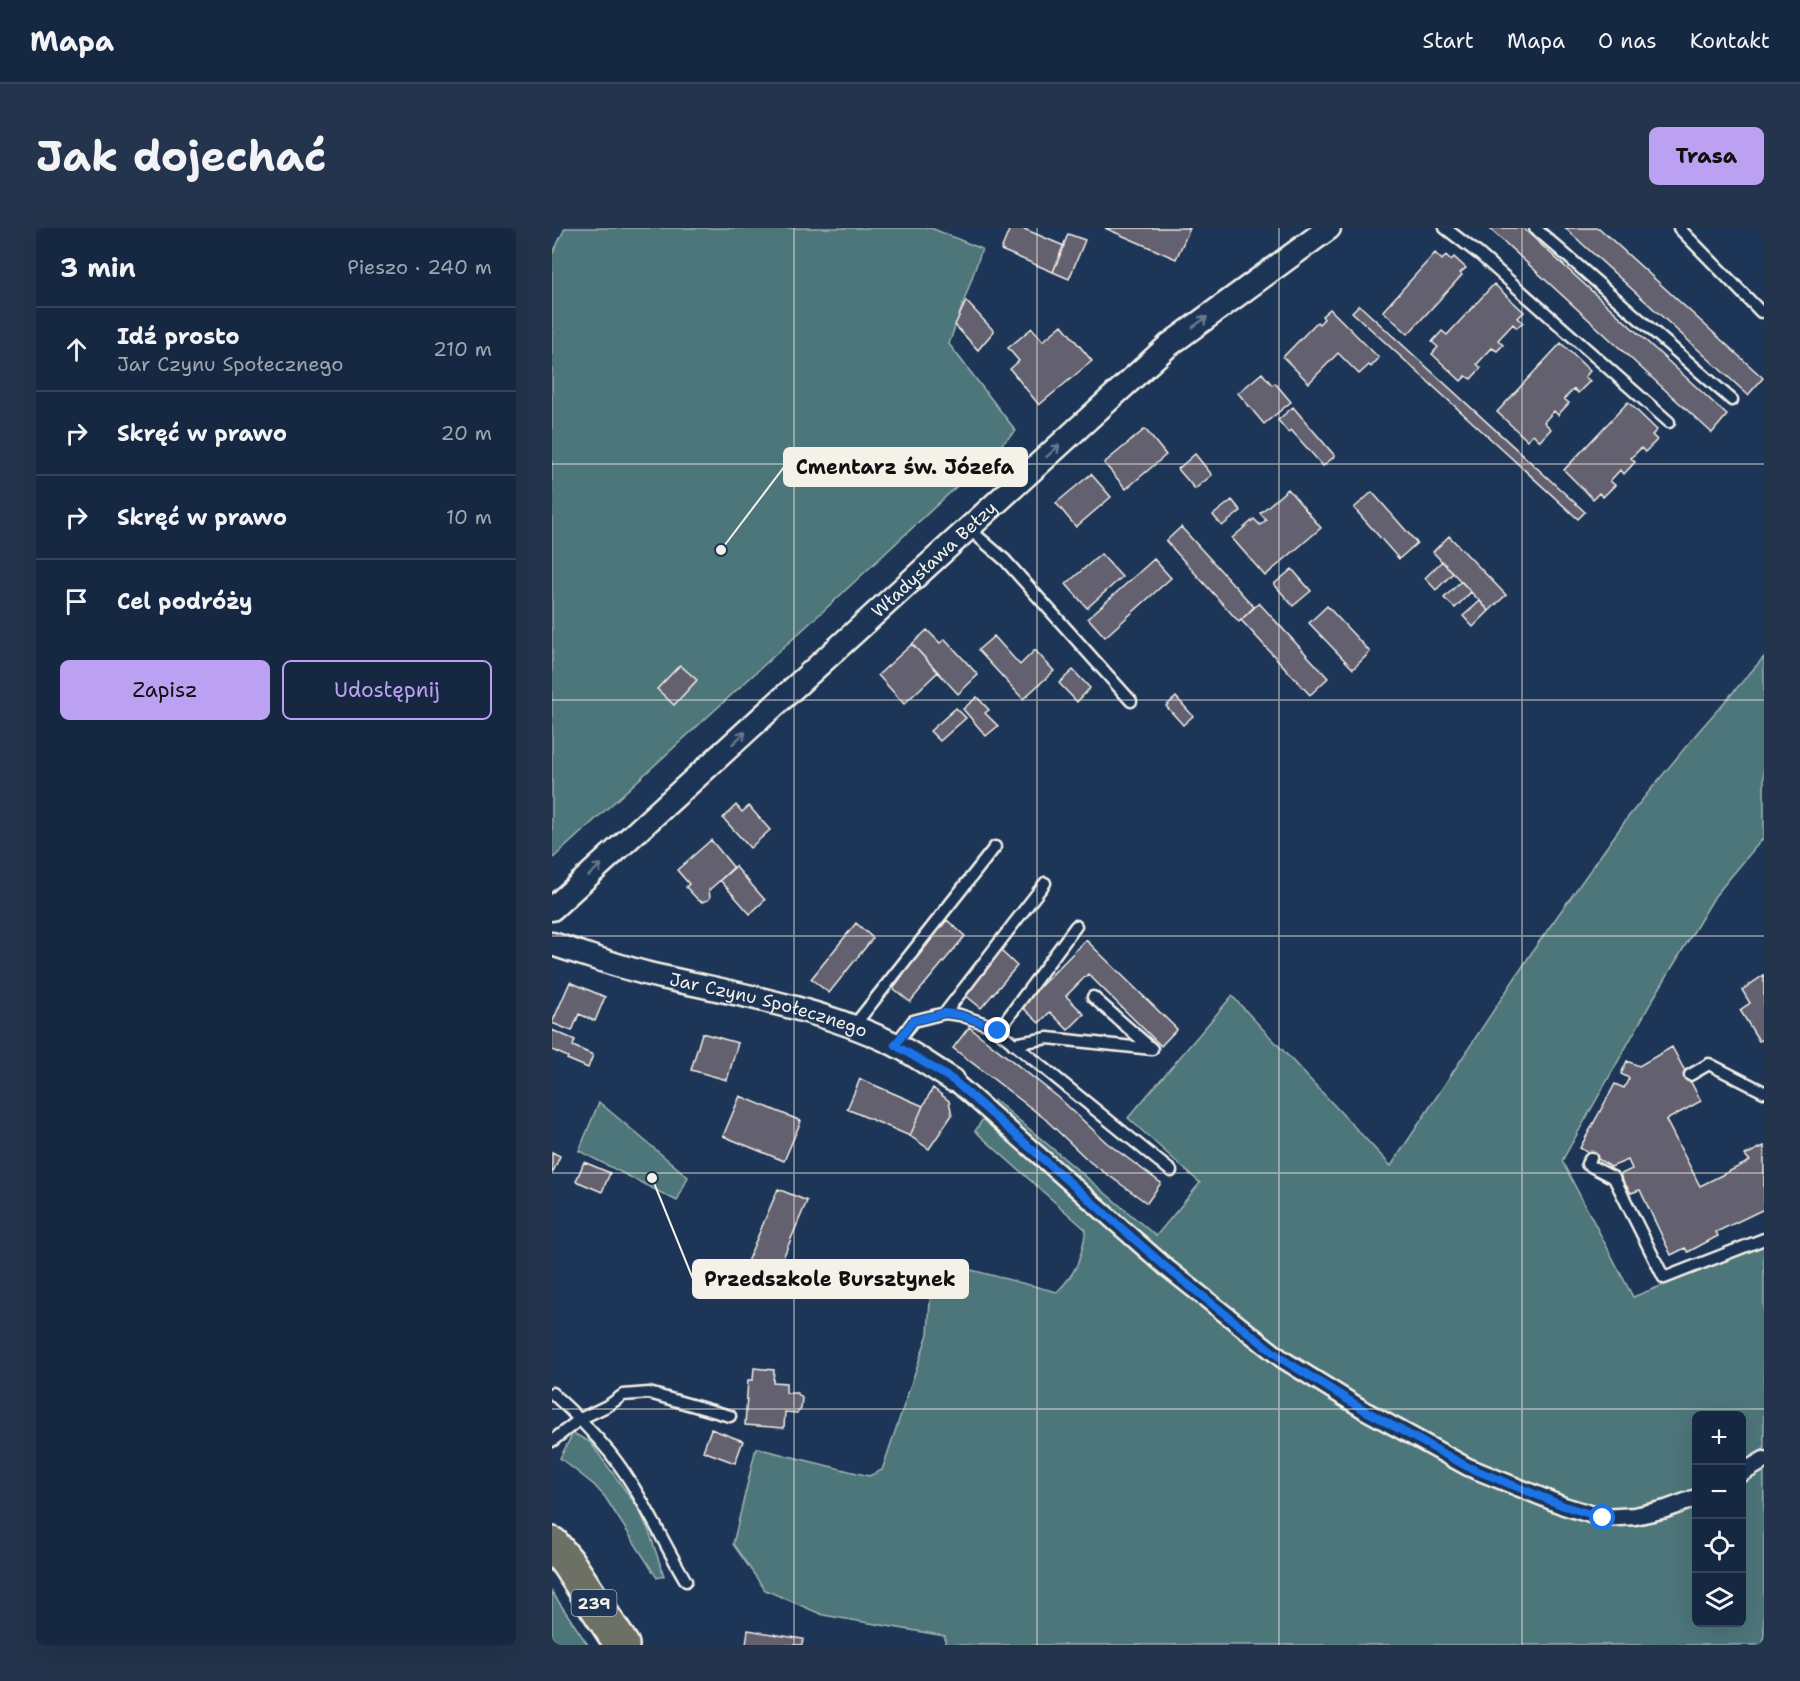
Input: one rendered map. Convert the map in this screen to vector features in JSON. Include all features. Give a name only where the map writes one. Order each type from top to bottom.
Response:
[{"type":"main road","name":"239","points":[[552,1544],[567,1562],[622,1645]]},
{"type":"street","name":"Władysława Bełzy","points":[[552,909],[1169,345],[1329,228]]},
{"type":"street","name":"Jar Czynu Społecznego","points":[[552,944],[654,975],[795,1007],[853,1027],[895,1045],[953,1080],[1167,1268],[1282,1359],[1366,1411],[1468,1467],[1564,1506],[1603,1518],[1635,1516],[1666,1509],[1692,1499]]},
{"type":"street","points":[[1746,1471],[1764,1461]]},
{"type":"lane","points":[[1445,228],[1479,254],[1668,422]]},
{"type":"lane","points":[[1535,228],[1732,400]]},
{"type":"lane","points":[[1679,228],[1761,312]]},
{"type":"lane","points":[[968,528],[1005,560],[1131,701]]},
{"type":"lane","points":[[853,1027],[995,847]]},
{"type":"lane","points":[[945,1013],[1045,884]]},
{"type":"lane","points":[[998,1031],[1076,926]]},
{"type":"lane","points":[[1013,1044],[1048,1038],[1152,1048],[1094,997]]},
{"type":"lane","points":[[895,1045],[913,1021],[945,1013],[960,1015],[992,1026],[1171,1171]]},
{"type":"lane","points":[[1690,1075],[1709,1064],[1764,1092]]},
{"type":"lane","points":[[1591,1158],[1587,1164],[1614,1178],[1664,1278],[1764,1239]]},
{"type":"lane","points":[[552,1393],[580,1419],[611,1455],[636,1491],[686,1581]]},
{"type":"lane","points":[[552,1441],[580,1419],[623,1395],[649,1393],[730,1416]]},
{"type":"green space","points":[[565,228],[931,228],[982,249],[949,344],[1016,431],[552,859],[552,255]]},
{"type":"green space","points":[[1764,657],[1764,837],[1715,896],[1653,999],[1562,1161],[1633,1297],[1764,1245],[1764,1449],[1746,1460],[1746,1411],[1692,1411],[1692,1490],[1607,1526],[1637,1523],[1692,1507],[1692,1627],[1746,1627],[1746,1479],[1764,1468],[1764,1645],[945,1645],[945,1636],[823,1615],[765,1590],[733,1544],[756,1448],[869,1476],[882,1470],[928,1334],[931,1283],[952,1265],[1057,1292],[1078,1264],[1086,1230],[975,1131],[995,1100],[1156,1236],[1200,1183],[1128,1118],[1232,996],[1391,1166],[1534,949],[1628,817]]},
{"type":"green space","points":[[599,1102],[688,1177],[677,1201],[579,1151]]},
{"type":"green space","points":[[573,1433],[590,1442],[639,1509],[664,1576],[657,1578],[605,1497],[594,1485],[560,1458]]},
{"type":"green space","points":[[552,1592],[588,1645],[552,1645]]},
{"type":"building","points":[[1010,228],[1022,228],[1064,246],[1053,272],[1001,250]]},
{"type":"building","points":[[1105,228],[1190,228],[1176,259]]},
{"type":"building","points":[[1489,228],[1523,228],[1727,415],[1712,433]]},
{"type":"building","points":[[1565,228],[1599,228],[1763,378],[1748,395]]},
{"type":"building","points":[[1068,234],[1085,240],[1069,279],[1053,272]]},
{"type":"building","points":[[1435,253],[1442,260],[1446,255],[1451,260],[1454,257],[1466,268],[1408,334],[1383,311]]},
{"type":"building","points":[[1494,284],[1524,312],[1518,318],[1523,322],[1517,328],[1513,324],[1498,340],[1503,345],[1497,351],[1492,348],[1477,364],[1481,368],[1471,379],[1466,376],[1461,381],[1432,354],[1438,347],[1432,342],[1442,331],[1447,335]]},
{"type":"building","points":[[966,301],[994,331],[978,350],[955,325]]},
{"type":"building","points":[[1359,305],[1585,512],[1578,519],[1352,312]]},
{"type":"building","points":[[1330,309],[1379,358],[1371,367],[1369,365],[1359,374],[1338,353],[1309,383],[1283,357],[1317,322],[1319,324],[1324,319],[1322,316]]},
{"type":"building","points":[[1062,325],[1092,361],[1039,405],[1010,369],[1019,361],[1008,348],[1032,328],[1043,341]]},
{"type":"building","points":[[1561,343],[1590,371],[1585,377],[1590,381],[1578,393],[1574,389],[1564,399],[1569,403],[1558,415],[1554,411],[1544,422],[1551,429],[1540,441],[1533,434],[1527,440],[1497,412]]},
{"type":"building","points":[[1262,373],[1272,385],[1275,383],[1291,402],[1264,424],[1238,393]]},
{"type":"building","points":[[1628,402],[1657,430],[1652,435],[1657,440],[1645,452],[1641,448],[1631,458],[1635,462],[1624,474],[1620,470],[1610,481],[1615,485],[1603,497],[1599,493],[1593,499],[1564,470]]},
{"type":"building","points":[[1293,407],[1335,456],[1323,466],[1291,430],[1288,432],[1278,420]]},
{"type":"building","points":[[1145,429],[1166,455],[1126,489],[1104,463]]},
{"type":"building","points":[[1195,454],[1212,475],[1195,489],[1178,469]]},
{"type":"building","points":[[1091,474],[1111,497],[1076,527],[1056,503]]},
{"type":"building","points":[[1288,489],[1321,528],[1265,576],[1232,538],[1254,519],[1260,525],[1266,520],[1260,513]]},
{"type":"building","points":[[1372,492],[1417,543],[1399,559],[1354,508]]},
{"type":"building","points":[[1232,500],[1241,511],[1222,526],[1213,515]]},
{"type":"building","points":[[1181,527],[1254,607],[1239,622],[1166,541]]},
{"type":"building","points":[[1449,536],[1506,595],[1489,611],[1433,552]]},
{"type":"building","points":[[1101,554],[1122,577],[1087,608],[1066,584]]},
{"type":"building","points":[[1154,559],[1171,578],[1105,637],[1088,618]]},
{"type":"building","points":[[1442,561],[1453,573],[1436,590],[1425,578]]},
{"type":"building","points":[[1292,569],[1311,591],[1293,606],[1274,584]]},
{"type":"building","points":[[1461,581],[1471,592],[1455,608],[1444,598]]},
{"type":"building","points":[[1480,601],[1489,611],[1473,627],[1463,616]]},
{"type":"building","points":[[1259,603],[1328,678],[1310,695],[1241,620]]},
{"type":"building","points":[[1327,606],[1370,652],[1353,669],[1309,623]]},
{"type":"building","points":[[927,630],[940,643],[945,639],[978,675],[958,694],[912,644]]},
{"type":"building","points":[[994,636],[1020,665],[1035,650],[1054,671],[1023,699],[978,650]]},
{"type":"building","points":[[912,644],[938,672],[904,704],[878,675]]},
{"type":"building","points":[[680,665],[697,680],[674,705],[657,689]]},
{"type":"building","points":[[1073,670],[1090,688],[1077,702],[1059,683]]},
{"type":"building","points":[[977,697],[989,710],[985,713],[998,726],[986,736],[963,709]]},
{"type":"building","points":[[1176,697],[1193,716],[1183,725],[1166,706]]},
{"type":"building","points":[[956,708],[966,718],[940,741],[930,731]]},
{"type":"building","points":[[736,805],[742,812],[749,806],[770,830],[750,848],[723,818]]},
{"type":"building","points":[[711,840],[734,868],[709,890],[710,898],[702,902],[686,887],[689,884],[677,870]]},
{"type":"building","points":[[735,866],[765,900],[750,914],[720,880]]},
{"type":"building","points":[[947,920],[965,936],[910,1002],[893,988]]},
{"type":"building","points":[[856,923],[873,938],[829,993],[811,979]]},
{"type":"building","points":[[1086,940],[1177,1029],[1161,1046],[1088,974],[1066,996],[1084,1014],[1068,1030],[1050,1012],[1039,1023],[1021,1006]]},
{"type":"building","points":[[1000,950],[1017,966],[981,1008],[965,995]]},
{"type":"building","points":[[1764,975],[1764,1039],[1759,1041],[1740,1010],[1750,1003],[1742,990]]},
{"type":"building","points":[[570,982],[605,997],[595,1021],[579,1014],[572,1031],[552,1023]]},
{"type":"building","points":[[969,1027],[1058,1097],[1107,1143],[1161,1183],[1147,1203],[1090,1162],[1044,1118],[953,1048]]},
{"type":"building","points":[[552,1030],[575,1040],[573,1046],[593,1055],[588,1068],[552,1050]]},
{"type":"building","points":[[702,1033],[738,1043],[727,1080],[691,1070]]},
{"type":"building","points":[[1672,1047],[1701,1101],[1666,1120],[1700,1186],[1750,1161],[1745,1155],[1764,1146],[1764,1209],[1716,1232],[1718,1236],[1688,1252],[1685,1248],[1671,1255],[1640,1190],[1631,1193],[1619,1175],[1632,1169],[1628,1160],[1611,1167],[1580,1148],[1615,1084],[1624,1088],[1629,1078],[1621,1074],[1627,1061],[1639,1066]]},
{"type":"building","points":[[860,1079],[923,1106],[910,1136],[847,1109]]},
{"type":"building","points":[[933,1088],[949,1101],[952,1115],[929,1149],[910,1136]]},
{"type":"building","points":[[740,1096],[801,1121],[784,1161],[723,1136]]},
{"type":"building","points":[[552,1152],[560,1156],[552,1174]]},
{"type":"building","points":[[584,1162],[610,1173],[602,1192],[576,1181]]},
{"type":"building","points":[[778,1189],[807,1201],[772,1284],[743,1271]]},
{"type":"building","points":[[754,1368],[774,1370],[773,1382],[786,1383],[786,1393],[797,1393],[802,1398],[801,1409],[797,1413],[785,1412],[784,1428],[745,1425],[748,1380],[753,1380]]},
{"type":"building","points":[[711,1429],[743,1441],[735,1463],[703,1451]]},
{"type":"building","points":[[748,1630],[803,1639],[802,1645],[746,1645]]},
{"type":"place","name":"Cmentarz św. Józefa","points":[[721,550]]},
{"type":"place","name":"Przedszkole Bursztynek","points":[[652,1178]]},
{"type":"route","points":[[998,1031],[992,1026],[960,1015],[945,1013],[913,1021],[895,1045],[953,1080],[1167,1268],[1282,1359],[1366,1411],[1468,1467],[1564,1506],[1603,1518]]}]
